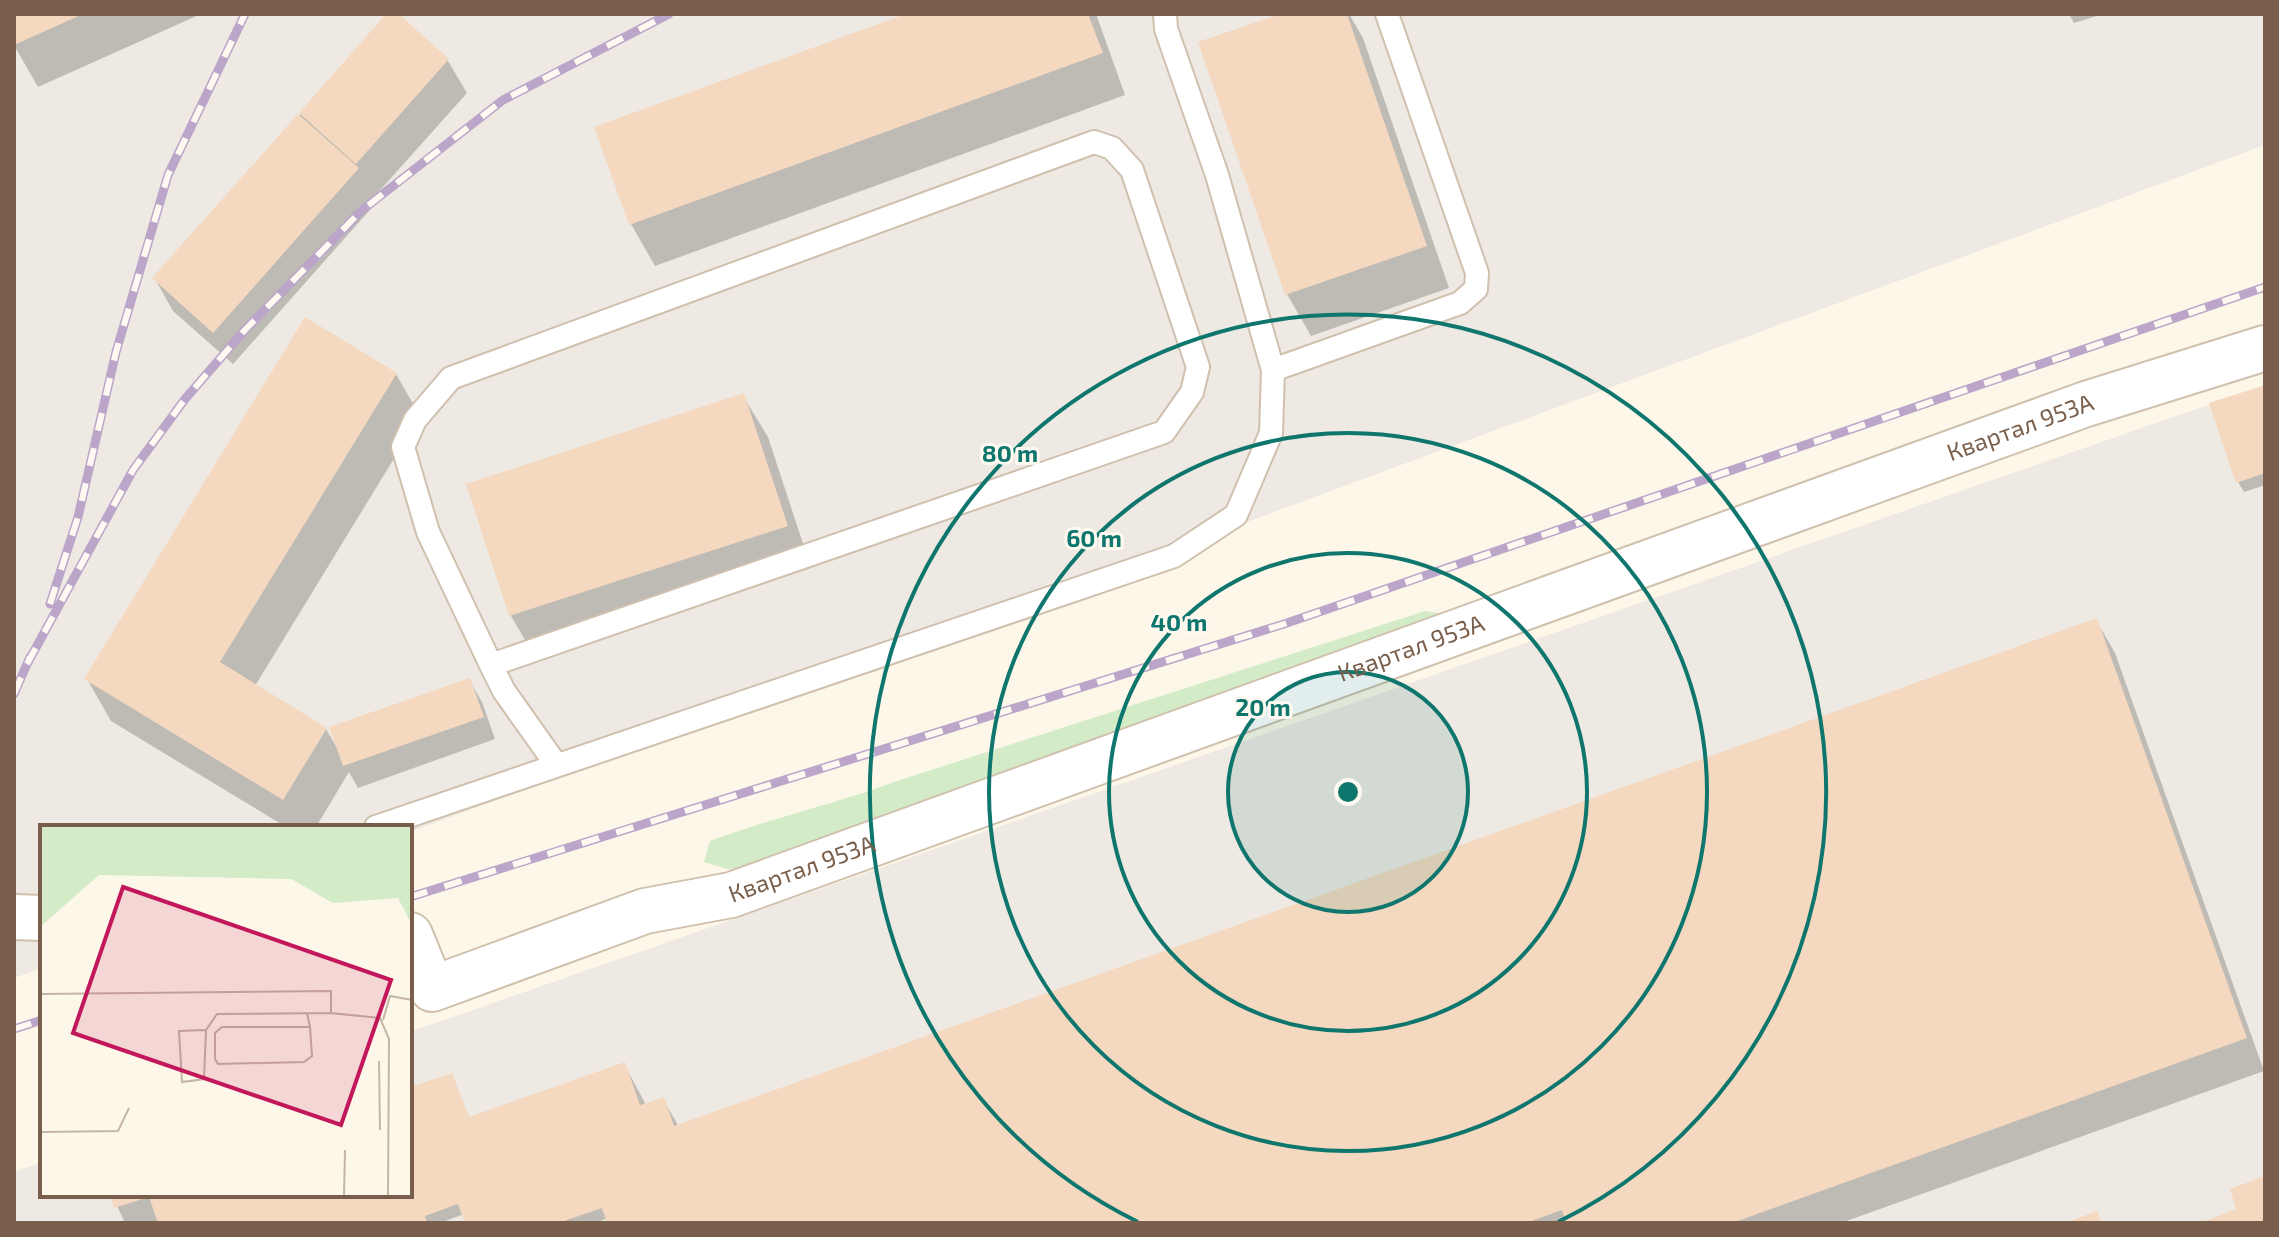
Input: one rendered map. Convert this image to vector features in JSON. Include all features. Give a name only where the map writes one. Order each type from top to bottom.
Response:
[{"type":"street","name":"Квартал 953А","points":[[412,940],[432,989],[645,911],[731,895],[2086,404],[2265,348]]},
{"type":"street","points":[[14,917],[40,918]]},
{"type":"lane","points":[[382,825],[555,763],[1174,556],[1236,515],[1271,433],[1273,370],[1217,175],[1166,29],[1165,14]]},
{"type":"lane","points":[[1273,370],[1460,303],[1476,289],[1477,273],[1387,14]]},
{"type":"lane","points":[[491,665],[1164,432],[1192,392],[1198,367],[1132,170],[1112,148],[1094,142],[451,378],[415,420],[403,447],[428,532],[491,665],[504,691],[555,763]]},
{"type":"shaded area","points":[[14,14],[2265,14],[2265,145],[412,831],[412,825],[40,825],[40,969],[14,978]]},
{"type":"shaded area","points":[[2265,385],[2265,1223],[14,1223],[14,1172],[40,1163],[40,1197],[412,1197],[412,1031]]},
{"type":"green space","points":[[1425,611],[1438,613],[1445,622],[761,865],[727,869],[704,862],[710,841]]},
{"type":"building","points":[[14,14],[83,14],[14,45]]},
{"type":"building","points":[[386,14],[399,14],[449,59],[356,164],[299,113]]},
{"type":"building","points":[[906,14],[1088,14],[1103,53],[629,225],[594,127]]},
{"type":"building","points":[[1280,14],[1347,14],[1427,246],[1285,295],[1198,42]]},
{"type":"building","points":[[298,114],[359,168],[213,333],[152,278]]},
{"type":"building","points":[[305,317],[397,373],[220,662],[327,728],[283,800],[84,679]]},
{"type":"building","points":[[2265,385],[2265,473],[2236,483],[2209,403]]},
{"type":"building","points":[[744,393],[788,526],[509,616],[466,484]]},
{"type":"building","points":[[2097,618],[2247,1038],[1732,1223],[1566,1223],[1562,1210],[1526,1223],[607,1223],[602,1208],[558,1223],[465,1223],[458,1204],[425,1216],[427,1223],[158,1223],[149,1197],[412,1197],[412,1086],[452,1073],[469,1117],[625,1062],[640,1105],[664,1097],[674,1126]]},
{"type":"building","points":[[470,678],[484,717],[343,766],[329,727]]},
{"type":"building","points":[[2265,1176],[2265,1223],[2200,1223],[2236,1209],[2230,1189]]},
{"type":"building","points":[[111,1197],[149,1197],[114,1208]]},
{"type":"building","points":[[2097,1211],[2101,1223],[2065,1223]]},
{"type":"railway","points":[[50,604],[78,517],[116,352],[168,175],[245,14]]},
{"type":"railway","points":[[27,664],[133,470],[185,399],[244,331],[361,211],[503,100],[669,14]]},
{"type":"railway","points":[[412,896],[1284,624],[2265,287]]},
{"type":"railway","points":[[14,694],[30,657]]},
{"type":"railway","points":[[14,1029],[40,1021]]}]
